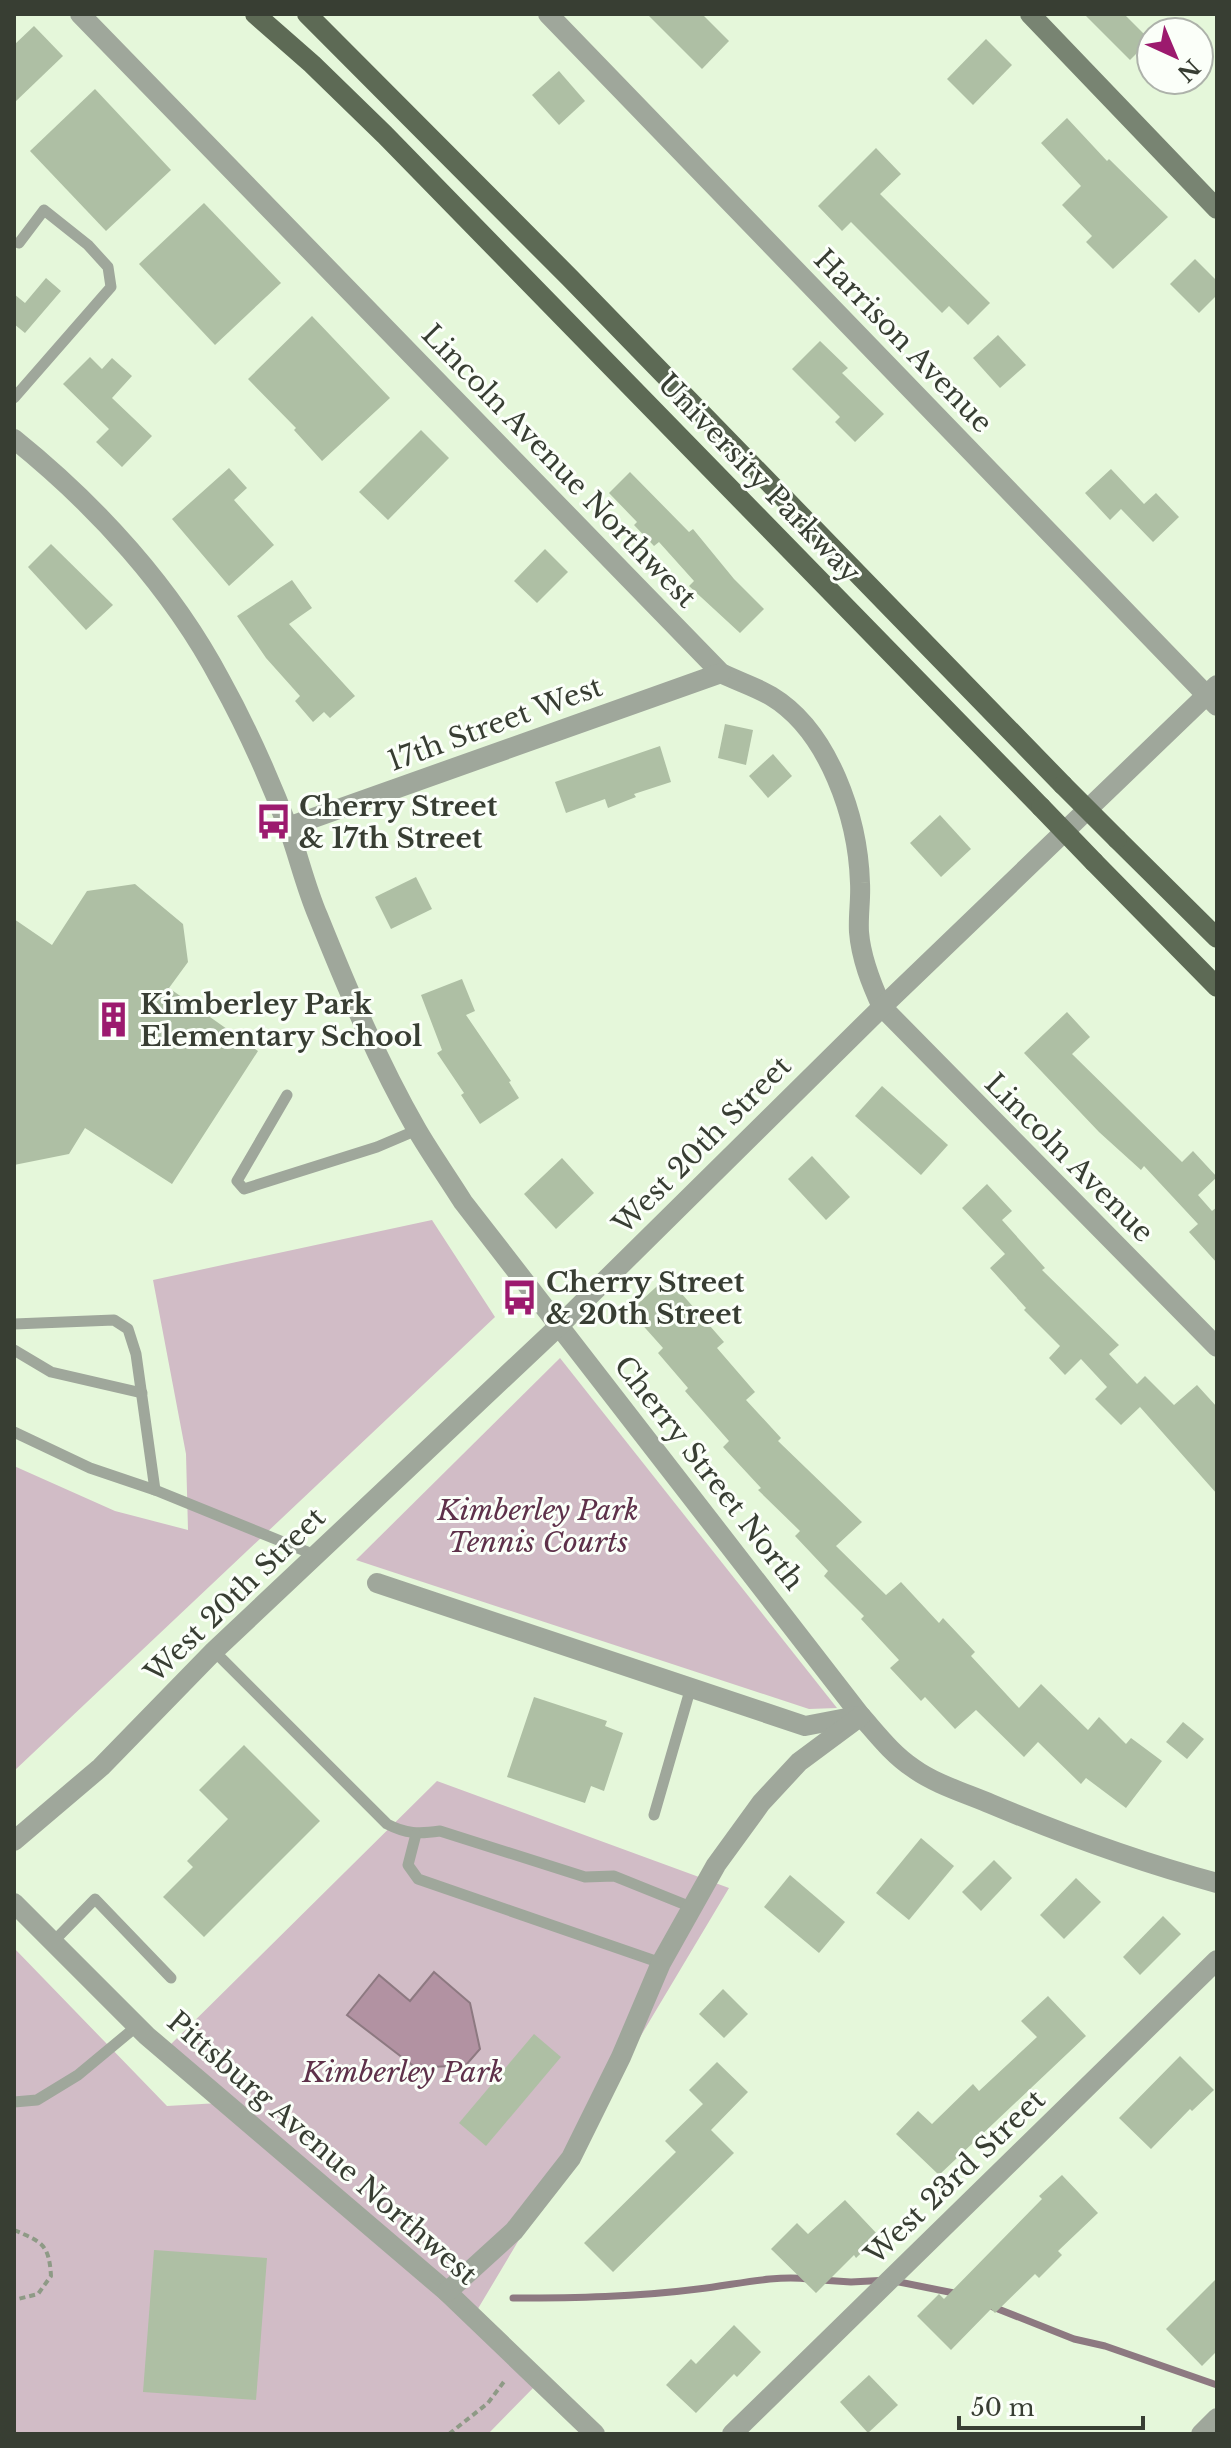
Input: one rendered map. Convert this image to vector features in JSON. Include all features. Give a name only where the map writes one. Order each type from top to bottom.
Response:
[{"type":"main road","name":"University Parkway","points":[[255,14],[312,64],[396,146],[1217,987]]},
{"type":"main road","name":"University Parkway","points":[[307,14],[1217,938]]},
{"type":"street","name":"Lincoln Avenue Northwest","points":[[80,14],[721,673],[772,697],[798,719],[820,745],[847,807],[859,862],[861,951],[882,1007]]},
{"type":"street","name":"Harrison Avenue","points":[[548,14],[1213,695]]},
{"type":"street","points":[[1030,14],[1217,209]]},
{"type":"street","name":"Cherry Street North","points":[[14,439],[45,464],[101,519],[160,588],[193,633],[222,682],[288,827],[316,913],[376,1049],[417,1130],[463,1202],[861,1716],[899,1758],[916,1771],[1071,1838],[1156,1867],[1217,1883]]},
{"type":"street","name":"17th Street West","points":[[288,827],[721,673]]},
{"type":"street","name":"West 20th Street","points":[[14,1841],[101,1767],[214,1651],[560,1325],[882,1007],[1213,695]]},
{"type":"street","name":"Lincoln Avenue","points":[[882,1007],[1217,1347]]},
{"type":"street","points":[[377,1583],[805,1726],[861,1716]]},
{"type":"street","points":[[447,2292],[514,2231],[571,2158],[621,2057],[661,1963],[716,1865],[761,1803],[799,1762],[861,1716]]},
{"type":"street","name":"Pittsburg Avenue Northwest","points":[[14,1903],[137,2026],[447,2292],[595,2434]]},
{"type":"street","name":"West 23rd Street","points":[[732,2434],[1217,1960]]},
{"type":"street","points":[[1201,2434],[1217,2418]]},
{"type":"lane","points":[[14,398],[111,287],[108,267],[88,245],[44,210],[19,243]]},
{"type":"lane","points":[[287,1095],[237,1181],[244,1189],[377,1147],[417,1130]]},
{"type":"lane","points":[[14,1324],[114,1320],[128,1329],[142,1393],[155,1490]]},
{"type":"lane","points":[[14,1350],[51,1372],[142,1393]]},
{"type":"lane","points":[[14,1432],[90,1468],[155,1490],[315,1555]]},
{"type":"lane","points":[[214,1651],[387,1824],[404,1833],[440,1831],[585,1877],[614,1876],[691,1907]]},
{"type":"lane","points":[[654,1815],[691,1687]]},
{"type":"lane","points":[[416,1834],[408,1865],[418,1879],[661,1963]]},
{"type":"lane","points":[[53,1942],[95,1899],[171,1978]]},
{"type":"lane","points":[[14,2102],[37,2100],[78,2075],[137,2026]]},
{"type":"path","points":[[14,2230],[40,2241],[49,2253],[51,2276],[38,2294],[14,2300]]},
{"type":"path","points":[[449,2434],[488,2403],[519,2361]]},
{"type":"green space","points":[[432,1220],[495,1317],[14,1771],[14,1466],[115,1511],[188,1530],[186,1454],[153,1280]]},
{"type":"green space","name":"Kimberley Park Tennis Courts","points":[[560,1358],[837,1708],[809,1709],[356,1560]]},
{"type":"green space","name":"Kimberley Park","points":[[437,1781],[729,1888],[473,2317],[539,2382],[488,2434],[14,2434],[14,1948],[167,2106],[219,2103],[166,2049]]},
{"type":"shaded area","points":[[434,1972],[470,2003],[480,2049],[466,2065],[416,2068],[347,2015],[379,1975],[410,2001]]},
{"type":"building","points":[[647,14],[702,14],[729,41],[702,69]]},
{"type":"building","points":[[1084,14],[1124,14],[1135,25],[1135,55],[1130,60]]},
{"type":"building","points":[[34,26],[63,56],[14,103],[14,45]]},
{"type":"building","points":[[986,39],[1012,65],[973,105],[947,79]]},
{"type":"building","points":[[559,71],[585,101],[559,125],[532,95]]},
{"type":"building","points":[[95,89],[171,170],[106,231],[30,151]]},
{"type":"building","points":[[1067,118],[1107,161],[1109,159],[1168,217],[1113,269],[1086,242],[1092,236],[1062,205],[1081,186],[1041,143]]},
{"type":"building","points":[[876,148],[901,174],[880,194],[990,303],[968,325],[949,306],[942,313],[851,222],[842,231],[818,206]]},
{"type":"building","points":[[204,203],[281,283],[215,345],[139,264]]},
{"type":"building","points":[[1195,259],[1217,281],[1217,295],[1199,313],[1170,284]]},
{"type":"building","points":[[46,278],[61,291],[25,333],[14,324],[14,294],[25,303]]},
{"type":"building","points":[[312,316],[390,398],[322,461],[294,430],[296,428],[248,379]]},
{"type":"building","points":[[998,335],[1026,365],[1000,388],[973,358]]},
{"type":"building","points":[[820,341],[848,368],[842,373],[884,414],[855,442],[835,422],[840,417],[792,369]]},
{"type":"building","points":[[90,357],[102,369],[112,358],[132,376],[112,398],[152,436],[122,467],[96,442],[109,429],[63,384]]},
{"type":"building","points":[[421,430],[449,458],[388,520],[359,492]]},
{"type":"building","points":[[229,468],[247,488],[234,500],[274,545],[229,586],[172,519]]},
{"type":"building","points":[[1111,469],[1144,504],[1156,493],[1179,517],[1153,542],[1121,509],[1110,520],[1085,493]]},
{"type":"building","points":[[630,472],[689,532],[693,529],[734,579],[764,609],[740,633],[689,586],[694,581],[659,542],[654,546],[634,525],[637,522],[609,493]]},
{"type":"building","points":[[51,544],[113,605],[86,630],[28,567]]},
{"type":"building","points":[[545,549],[568,572],[537,603],[514,581]]},
{"type":"building","points":[[292,580],[312,608],[289,624],[355,696],[330,718],[324,712],[313,722],[295,701],[300,696],[266,658],[237,616]]},
{"type":"building","points":[[725,724],[753,730],[746,765],[718,758]]},
{"type":"building","points":[[660,746],[671,782],[634,794],[636,797],[608,808],[605,799],[566,813],[555,782]]},
{"type":"building","points":[[773,754],[792,776],[768,798],[749,776]]},
{"type":"building","points":[[940,815],[971,849],[941,877],[910,843]]},
{"type":"building","points":[[416,877],[432,909],[391,929],[375,897]]},
{"type":"building","name":"Kimberley Park Elementary School","points":[[135,884],[183,924],[188,962],[169,988],[258,1051],[172,1184],[85,1128],[69,1154],[14,1165],[14,919],[52,945],[87,891]]},
{"type":"building","points":[[462,979],[475,1011],[466,1015],[511,1081],[519,1098],[480,1124],[437,1053],[442,1050],[421,995]]},
{"type":"building","points":[[1067,1012],[1090,1037],[1072,1054],[1182,1162],[1193,1151],[1217,1177],[1198,1195],[1212,1211],[1217,1207],[1217,1263],[1189,1232],[1198,1224],[1144,1166],[1141,1170],[1099,1132],[1024,1053]]},
{"type":"building","points":[[882,1086],[948,1145],[921,1175],[855,1116]]},
{"type":"building","points":[[812,1156],[850,1197],[826,1220],[788,1179]]},
{"type":"building","points":[[562,1158],[594,1193],[556,1229],[524,1194]]},
{"type":"building","points":[[987,1184],[1012,1211],[1002,1220],[1045,1268],[1042,1270],[1119,1345],[1109,1354],[1137,1384],[1145,1376],[1174,1405],[1197,1385],[1217,1407],[1217,1494],[1140,1407],[1121,1425],[1095,1399],[1107,1387],[1081,1359],[1065,1375],[1049,1358],[1060,1346],[1024,1310],[1026,1308],[990,1268],[1005,1254],[962,1208]]},
{"type":"building","points":[[667,1277],[724,1342],[717,1348],[755,1392],[746,1400],[781,1438],[778,1441],[862,1522],[836,1546],[886,1595],[901,1582],[939,1623],[943,1618],[975,1652],[971,1656],[1019,1708],[1041,1684],[1088,1730],[1099,1717],[1126,1744],[1131,1738],[1162,1761],[1126,1808],[1086,1778],[1081,1784],[1038,1742],[1024,1757],[976,1710],[955,1729],[925,1697],[921,1701],[890,1668],[899,1660],[861,1619],[864,1616],[824,1576],[828,1571],[795,1536],[800,1531],[758,1490],[761,1488],[723,1447],[729,1441],[685,1391],[688,1388],[658,1353],[663,1348],[630,1311]]},
{"type":"building","points":[[534,1697],[607,1721],[605,1726],[623,1733],[604,1791],[591,1786],[585,1803],[507,1777]]},
{"type":"building","points":[[1183,1722],[1204,1739],[1187,1759],[1166,1742]]},
{"type":"building","points":[[244,1745],[320,1821],[204,1937],[163,1897],[193,1867],[187,1861],[228,1819],[199,1790]]},
{"type":"building","points":[[921,1838],[954,1866],[909,1920],[876,1893]]},
{"type":"building","points":[[994,1860],[1012,1878],[981,1911],[962,1892]]},
{"type":"building","points":[[790,1875],[845,1922],[819,1953],[764,1907]]},
{"type":"building","points":[[1076,1878],[1101,1902],[1064,1939],[1040,1915]]},
{"type":"building","points":[[1163,1916],[1181,1934],[1140,1975],[1123,1957]]},
{"type":"building","points":[[723,1989],[748,2014],[724,2038],[699,2014]]},
{"type":"building","points":[[1048,1996],[1086,2036],[939,2175],[896,2134],[918,2111],[932,2124],[973,2084],[979,2091],[1037,2037],[1021,2021]]},
{"type":"building","points":[[534,2034],[561,2057],[486,2146],[459,2123]]},
{"type":"building","points":[[1180,2056],[1214,2090],[1192,2111],[1190,2109],[1151,2149],[1119,2118]]},
{"type":"building","points":[[717,2062],[748,2092],[711,2130],[734,2153],[613,2272],[584,2243],[676,2152],[665,2141],[703,2104],[689,2090]]},
{"type":"building","points":[[1062,2175],[1098,2213],[1058,2251],[1062,2255],[1039,2278],[1035,2274],[995,2313],[991,2309],[951,2350],[917,2316],[939,2294],[944,2299]]},
{"type":"building","points":[[845,2200],[879,2236],[856,2258],[854,2255],[816,2293],[771,2249],[797,2223],[808,2234]]},
{"type":"building","points":[[154,2250],[267,2258],[256,2400],[143,2392]]},
{"type":"building","points":[[1217,2278],[1217,2351],[1202,2366],[1166,2329]]},
{"type":"building","points":[[734,2325],[761,2352],[737,2377],[734,2374],[696,2413],[666,2385],[691,2359],[696,2364]]},
{"type":"building","points":[[869,2375],[898,2405],[868,2433],[840,2402]]},
{"type":"waterway","points":[[513,2298],[629,2295],[767,2279],[809,2279]]},
{"type":"waterway","points":[[821,2280],[889,2280],[959,2294]]},
{"type":"waterway","points":[[993,2307],[1074,2339],[1105,2346],[1217,2385]]},
{"type":"place","name":"Cherry Street & 17th Street","points":[[273,822]]},
{"type":"place","name":"Kimberley Park Elementary School","points":[[114,1020]]},
{"type":"place","name":"Cherry Street & 20th Street","points":[[520,1298]]}]
